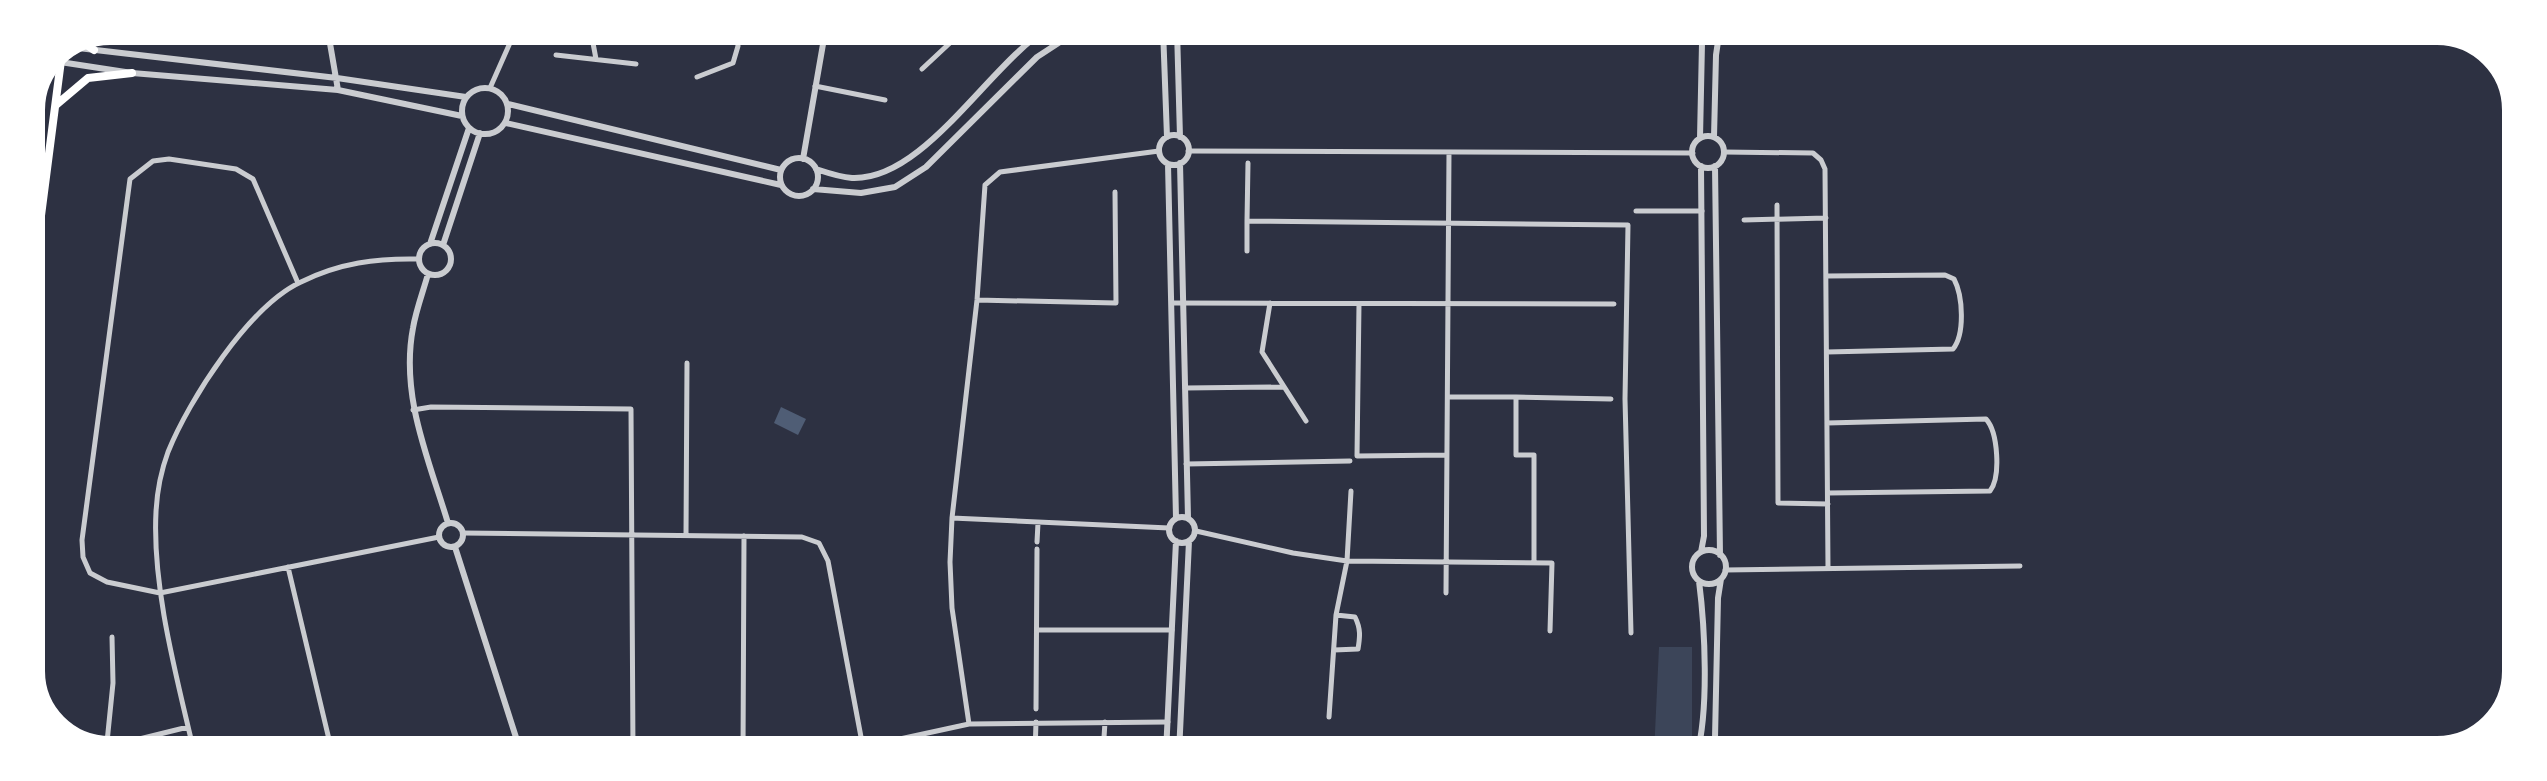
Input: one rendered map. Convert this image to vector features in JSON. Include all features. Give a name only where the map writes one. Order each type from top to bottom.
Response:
[{"type":"main road","points":[[86,44],[94,50]]},
{"type":"main road","points":[[40,226],[61,62]]},
{"type":"main road","points":[[56,105],[88,78],[132,73]]},
{"type":"street","points":[[330,40],[338,90]]},
{"type":"street","points":[[490,88],[511,40]]},
{"type":"street","points":[[592,40],[596,59]]},
{"type":"street","points":[[697,77],[733,63],[737,40]]},
{"type":"street","points":[[803,159],[824,40]]},
{"type":"street","points":[[922,69],[952,40]]},
{"type":"street","points":[[781,185],[781,170],[790,160],[803,159],[816,169],[855,178],[902,165],[1032,40]]},
{"type":"street","points":[[813,189],[861,193],[895,187],[926,167],[1037,57],[1063,40]]},
{"type":"street","points":[[1162,40],[1167,137],[1159,151],[1168,164],[1180,163],[1186,158],[1187,143],[1180,137],[1167,137]]},
{"type":"street","points":[[1179,40],[1180,137]]},
{"type":"street","points":[[1701,40],[1700,138],[1693,153],[1701,166],[1704,536],[1701,552],[1692,566],[1692,572],[1699,581],[1704,622],[1701,741]]},
{"type":"street","points":[[1714,137],[1717,40]]},
{"type":"street","points":[[78,48],[337,78],[466,97]]},
{"type":"street","points":[[556,55],[636,64]]},
{"type":"street","points":[[61,62],[132,73],[338,90],[462,116]]},
{"type":"street","points":[[815,86],[885,100]]},
{"type":"street","points":[[508,104],[506,123],[493,133],[480,133],[469,128],[462,116],[466,97],[474,90],[490,88],[498,91],[508,104],[781,170]]},
{"type":"street","points":[[506,123],[781,185],[794,195],[805,195],[813,189],[816,169]]},
{"type":"street","points":[[430,244],[443,245],[450,252],[450,266],[443,274],[428,274],[421,268],[419,259],[422,250],[430,244],[469,128]]},
{"type":"street","points":[[443,245],[480,133]]},
{"type":"street","points":[[1700,138],[1714,137],[1722,144],[1724,152],[1722,160],[1715,166],[1701,166]]},
{"type":"street","points":[[969,724],[952,608],[950,562],[952,518],[977,300],[985,185],[1000,172],[1159,151]]},
{"type":"street","points":[[1188,151],[1693,153]]},
{"type":"street","points":[[1446,593],[1449,152]]},
{"type":"street","points":[[1724,152],[1813,153],[1825,169],[1828,568]]},
{"type":"street","points":[[298,283],[253,179],[236,169],[169,159],[153,161],[130,179],[82,540],[83,557],[90,573],[107,582],[160,593],[439,537]]},
{"type":"street","points":[[1180,163],[1188,518]]},
{"type":"street","points":[[1247,251],[1248,163]]},
{"type":"street","points":[[1168,164],[1176,518],[1169,528],[1176,541],[1189,541]]},
{"type":"street","points":[[1715,166],[1720,555],[1725,570],[1718,598],[1716,741]]},
{"type":"street","points":[[977,300],[1116,303],[1115,192]]},
{"type":"street","points":[[1777,205],[1778,503],[1828,504]]},
{"type":"street","points":[[1636,211],[1702,211]]},
{"type":"street","points":[[1744,220],[1826,218]]},
{"type":"street","points":[[1247,221],[1628,225],[1625,399],[1631,633]]},
{"type":"street","points":[[191,741],[160,593],[156,544],[156,511],[168,453],[192,407],[239,335],[298,283],[380,258],[419,259]]},
{"type":"street","points":[[428,274],[413,327],[410,352],[413,410],[448,523]]},
{"type":"street","points":[[1827,276],[1945,275],[1954,279],[1958,287],[1960,326],[1958,342],[1953,349],[1827,352]]},
{"type":"street","points":[[1172,303],[1614,304]]},
{"type":"street","points":[[1270,303],[1262,352],[1306,421]]},
{"type":"street","points":[[1359,304],[1357,456],[1447,455]]},
{"type":"street","points":[[686,536],[687,363]]},
{"type":"street","points":[[1185,388],[1284,387]]},
{"type":"street","points":[[1448,397],[1611,399]]},
{"type":"street","points":[[1516,397],[1516,455],[1534,455],[1534,562]]},
{"type":"street","points":[[413,410],[431,407],[631,409],[633,741]]},
{"type":"street","points":[[1827,423],[1986,419],[1991,424],[1995,441],[1995,479],[1990,491],[1828,493]]},
{"type":"street","points":[[1186,464],[1350,461]]},
{"type":"street","points":[[1329,717],[1336,615],[1347,561],[1351,491]]},
{"type":"street","points":[[952,518],[1169,528]]},
{"type":"street","points":[[1176,518],[1188,518],[1194,523],[1196,531],[1189,541],[1180,741]]},
{"type":"street","points":[[448,523],[459,526],[463,533],[461,542],[455,547],[443,545],[439,537],[441,528],[448,523]]},
{"type":"street","points":[[1036,709],[1038,523]]},
{"type":"street","points":[[1196,531],[1293,553],[1347,561],[1552,563],[1550,631]]},
{"type":"street","points":[[463,533],[802,537],[819,543],[824,551],[861,741]]},
{"type":"street","points":[[743,741],[744,536]]},
{"type":"street","points":[[1167,741],[1176,541]]},
{"type":"street","points":[[455,547],[517,741]]},
{"type":"street","points":[[1701,552],[1720,555]]},
{"type":"street","points":[[1725,570],[2020,566]]},
{"type":"street","points":[[288,567],[329,741]]},
{"type":"street","points":[[1699,581],[1708,584],[1721,579]]},
{"type":"street","points":[[1334,650],[1358,649],[1360,640],[1360,627],[1355,617],[1336,615]]},
{"type":"street","points":[[1037,630],[1172,630]]},
{"type":"street","points":[[108,741],[113,683],[112,637]]},
{"type":"street","points":[[1035,741],[1036,722]]},
{"type":"street","points":[[1104,741],[1105,722]]},
{"type":"street","points":[[900,741],[969,724],[1168,722]]},
{"type":"street","points":[[139,741],[188,727]]},
{"type":"shaded area","points":[[781,407],[806,419],[798,435],[774,423]]},
{"type":"shaded area","points":[[1659,647],[1692,647],[1692,741],[1655,741]]}]
